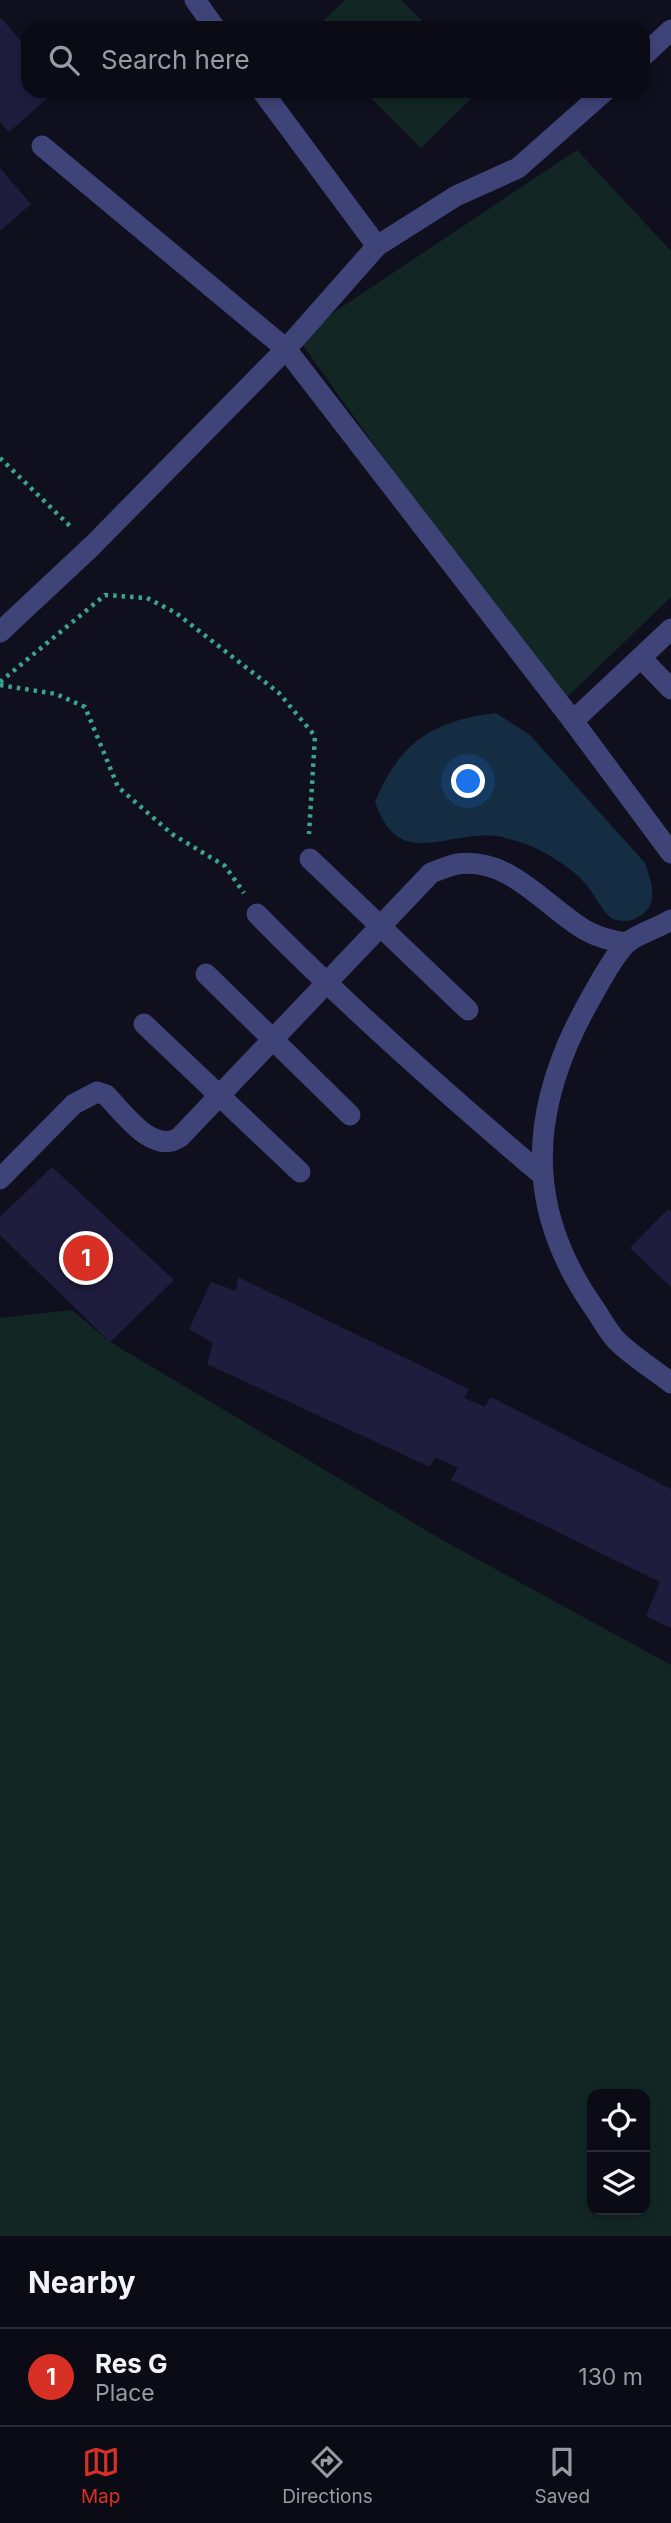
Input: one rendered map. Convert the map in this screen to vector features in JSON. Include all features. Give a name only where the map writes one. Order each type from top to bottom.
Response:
[{"type":"lane","points":[[195,0],[210,21]]},
{"type":"lane","points":[[650,50],[671,30]]},
{"type":"lane","points":[[267,98],[377,246]]},
{"type":"lane","points":[[0,632],[92,546],[286,349],[377,246],[456,196],[518,169],[597,98]]},
{"type":"lane","points":[[43,146],[286,349],[573,721],[671,853]]},
{"type":"lane","points":[[573,721],[671,629]]},
{"type":"lane","points":[[640,658],[671,689]]},
{"type":"lane","points":[[310,859],[468,1010]]},
{"type":"lane","points":[[0,1179],[85,1096],[97,1092],[106,1095],[148,1136],[167,1142],[180,1137],[431,873],[458,864],[493,867],[527,884],[585,930],[606,940],[627,943]]},
{"type":"lane","points":[[257,914],[325,983],[441,1090],[541,1174]]},
{"type":"lane","points":[[671,920],[627,943],[583,1012],[560,1059],[543,1126],[541,1174],[549,1219],[562,1258],[580,1288],[616,1340],[671,1382]]},
{"type":"lane","points":[[206,974],[350,1115]]},
{"type":"lane","points":[[144,1024],[221,1094],[300,1172]]},
{"type":"path","points":[[0,458],[92,546]]},
{"type":"path","points":[[0,683],[105,595],[147,598],[176,613],[279,693],[315,736],[308,816],[310,859]]},
{"type":"path","points":[[0,683],[56,694],[85,707],[118,786],[172,834],[225,866],[257,914]]},
{"type":"green space","points":[[345,0],[401,0],[422,21],[323,21]]},
{"type":"green space","points":[[371,98],[472,98],[421,148]]},
{"type":"green space","points":[[577,150],[671,251],[671,597],[560,704],[297,337]]},
{"type":"green space","points":[[72,1310],[110,1342],[444,1541],[671,1665],[671,2236],[0,2236],[0,1318]]},
{"type":"water","points":[[496,713],[530,735],[645,863],[652,896],[647,910],[641,915],[627,921],[611,918],[585,883],[572,871],[548,854],[523,843],[497,836],[410,842],[397,836],[385,823],[375,802],[395,764],[407,750],[436,729],[454,722]]},
{"type":"building","points":[[0,17],[21,41],[21,98],[48,98],[9,132],[0,122]]},
{"type":"building","points":[[0,168],[31,204],[0,231]]},
{"type":"building","points":[[52,1167],[174,1280],[110,1342],[0,1235],[0,1217]]},
{"type":"building","points":[[668,1209],[671,1212],[671,1287],[630,1248]]},
{"type":"building","points":[[238,1277],[469,1389],[464,1398],[485,1407],[491,1397],[671,1489],[671,1628],[646,1616],[660,1582],[451,1480],[458,1468],[435,1457],[430,1467],[207,1364],[213,1343],[189,1329],[211,1282],[236,1291]]},
{"type":"place","name":"Res G","points":[[86,1258]]}]
